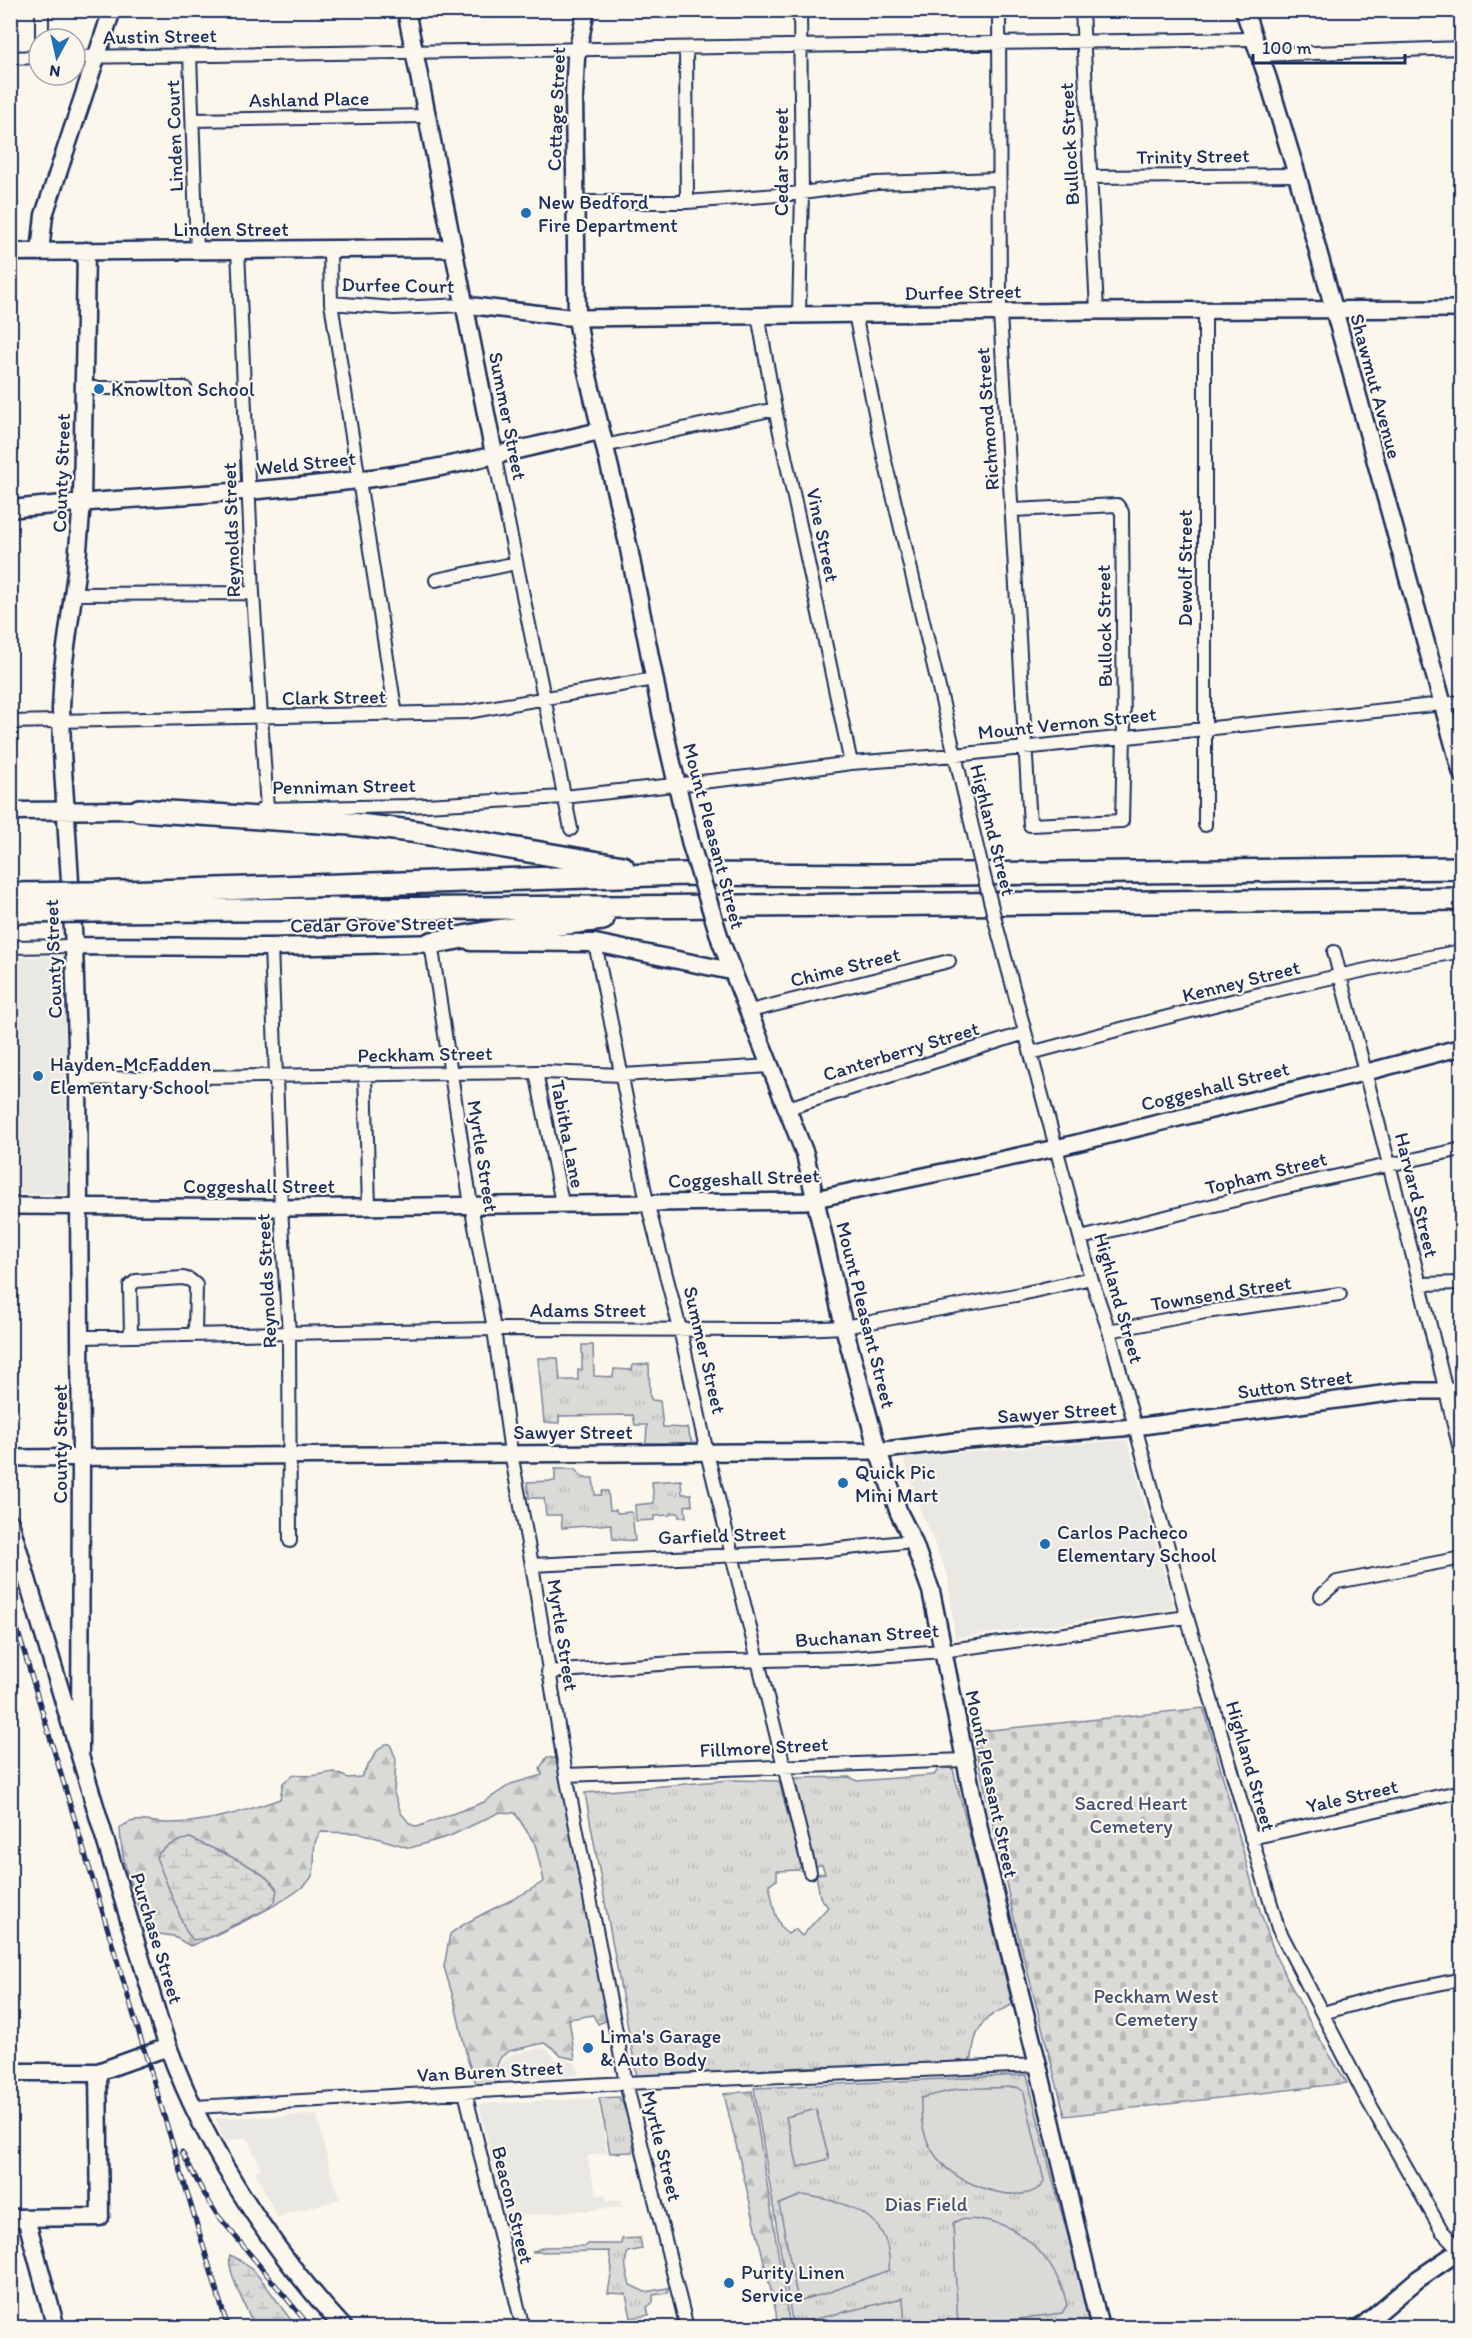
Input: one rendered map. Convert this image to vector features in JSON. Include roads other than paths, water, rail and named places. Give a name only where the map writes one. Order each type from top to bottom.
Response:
[{"type":"highway","points":[[139,810],[350,824],[411,831],[575,860],[684,874]]},
{"type":"highway","points":[[10,912],[92,902],[684,874],[875,875],[1461,868]]},
{"type":"highway","points":[[10,894],[92,902],[694,907],[1461,899]]},
{"type":"highway","points":[[431,943],[496,931],[694,907]]},
{"type":"main road","points":[[40,252],[44,215],[112,10]]},
{"type":"main road","name":"Summer Street","points":[[406,10],[494,454]]},
{"type":"main road","name":"Cottage Street","points":[[577,318],[574,97],[578,49],[586,10]]},
{"type":"main road","name":"Shawmut Avenue","points":[[1244,10],[1297,175],[1374,462],[1444,705],[1461,774]]},
{"type":"main road","name":"Linden Street","points":[[10,252],[452,248]]},
{"type":"main road","name":"County Street","points":[[80,1751],[81,1458],[78,1079],[74,946],[61,722],[63,669],[74,594],[82,502],[86,251]]},
{"type":"main road","name":"Mount Pleasant Street","points":[[577,318],[583,355],[628,544],[654,679],[691,846],[731,971],[750,1011],[805,1154],[844,1327],[878,1451],[898,1513],[913,1541],[931,1591],[987,1863],[1038,2064],[1100,2328]]},
{"type":"main road","name":"Weld Street","points":[[10,509],[359,479],[418,471],[494,454],[603,438]]},
{"type":"main road","name":"Penniman Street","points":[[10,811],[139,810]]},
{"type":"main road","name":"Cedar Grove Street","points":[[74,946],[271,947],[431,943],[595,943],[731,971]]},
{"type":"main road","name":"Purchase Street","points":[[10,1522],[168,2047],[195,2107],[231,2177],[302,2279],[344,2328]]},
{"type":"main road","points":[[53,1670],[81,1666]]},
{"type":"main road","points":[[10,2072],[98,2072],[168,2047]]},
{"type":"main road","points":[[56,2328],[18,2218],[100,2217],[98,2072]]},
{"type":"main road","points":[[1360,2328],[1412,2284],[1461,2249]]},
{"type":"street","points":[[42,10],[42,27]]},
{"type":"street","name":"Cedar Street","points":[[799,314],[802,193],[800,10]]},
{"type":"street","name":"Richmond Street","points":[[999,10],[1000,313],[1030,825]]},
{"type":"street","name":"Bullock Street","points":[[1082,10],[1097,311]]},
{"type":"street","name":"Austin Street","points":[[87,57],[1084,42],[1257,47],[1461,48]]},
{"type":"street","points":[[687,48],[687,202]]},
{"type":"street","name":"Linden Court","points":[[190,55],[197,251]]},
{"type":"street","points":[[10,57],[27,57]]},
{"type":"street","name":"Ashland Place","points":[[193,120],[426,116]]},
{"type":"street","name":"Trinity Street","points":[[1090,177],[1297,175]]},
{"type":"street","points":[[576,202],[687,202],[802,193],[877,183],[999,179]]},
{"type":"street","name":"Reynolds Street","points":[[238,250],[250,490],[252,594],[267,809]]},
{"type":"street","points":[[330,250],[331,303],[396,715]]},
{"type":"street","name":"Durfee Court","points":[[331,303],[384,308],[465,305]]},
{"type":"street","name":"Durfee Street","points":[[465,305],[577,318],[1461,309]]},
{"type":"street","name":"Dewolf Street","points":[[1205,311],[1205,825]]},
{"type":"street","name":"Highland Street","points":[[855,314],[884,457],[995,920],[1091,1278],[1109,1331],[1187,1617],[1278,1928],[1416,2188],[1442,2231],[1461,2249]]},
{"type":"street","name":"Vine Street","points":[[758,315],[775,409],[851,763]]},
{"type":"street","points":[[84,388],[185,388]]},
{"type":"street","points":[[603,438],[775,409]]},
{"type":"street","name":"Summer Street","points":[[494,454],[571,829]]},
{"type":"street","name":"Bullock Street","points":[[1013,510],[1117,505],[1122,512],[1124,736],[1122,821],[1030,825]]},
{"type":"street","points":[[436,579],[516,563]]},
{"type":"street","points":[[74,594],[252,594]]},
{"type":"street","name":"Clark Street","points":[[10,722],[467,712],[654,679]]},
{"type":"street","name":"Mount Vernon Street","points":[[677,785],[851,763],[1026,748],[1461,702]]},
{"type":"street","name":"Penniman Street","points":[[139,810],[408,806],[564,797],[677,785]]},
{"type":"street","name":"Myrtle Street","points":[[431,943],[471,1205],[494,1329],[511,1453],[532,1564],[566,1775],[626,2083],[687,2328]]},
{"type":"street","name":"Summer Street","points":[[595,943],[647,1202],[680,1329],[707,1453],[810,1872]]},
{"type":"street","name":"Cedar Grove Street","points":[[10,947],[74,946]]},
{"type":"street","name":"Reynolds Street","points":[[271,947],[281,1208],[289,1334],[290,1541]]},
{"type":"street","name":"Harvard Street","points":[[1334,951],[1420,1284],[1454,1391],[1461,1458]]},
{"type":"street","name":"Kenney Street","points":[[1031,1053],[1341,976],[1461,951]]},
{"type":"street","name":"Chime Street","points":[[750,1011],[949,961]]},
{"type":"street","name":"Canterberry Street","points":[[788,1108],[1025,1033]]},
{"type":"street","name":"Coggeshall Street","points":[[10,1206],[281,1208],[816,1199],[1056,1148],[1461,1047]]},
{"type":"street","name":"Peckham Street","points":[[78,1079],[277,1074],[536,1072],[622,1075],[771,1066]]},
{"type":"street","name":"Tabitha Lane","points":[[536,1072],[562,1203]]},
{"type":"street","points":[[365,1074],[369,1207]]},
{"type":"street","name":"Topham Street","points":[[1081,1238],[1389,1164],[1461,1149]]},
{"type":"street","points":[[131,1336],[130,1286],[136,1281],[183,1278],[196,1285],[195,1334]]},
{"type":"street","name":"Adams Street","points":[[80,1337],[494,1329],[780,1330],[844,1327],[1021,1294],[1091,1278]]},
{"type":"street","points":[[1420,1284],[1461,1283]]},
{"type":"street","name":"Townsend Street","points":[[1109,1331],[1205,1312],[1340,1294]]},
{"type":"street","name":"Sutton Street","points":[[1135,1427],[1404,1391],[1454,1391]]},
{"type":"street","name":"Sawyer Street","points":[[10,1458],[878,1451],[955,1441],[1135,1427]]},
{"type":"street","name":"Garfield Street","points":[[532,1564],[820,1551],[913,1541]]},
{"type":"street","points":[[1321,1596],[1337,1582],[1461,1558]]},
{"type":"street","name":"Buchanan Street","points":[[548,1672],[688,1662],[852,1658],[942,1651],[1187,1617]]},
{"type":"street","name":"Fillmore Street","points":[[566,1775],[964,1760]]},
{"type":"street","name":"Yale Street","points":[[1251,1838],[1461,1791]]},
{"type":"street","points":[[1323,2013],[1390,1994],[1461,1979]]},
{"type":"street","name":"Van Buren Street","points":[[195,2107],[626,2083],[1038,2064]]},
{"type":"street","name":"Beacon Street","points":[[465,2092],[524,2328]]},
{"type":"railway","points":[[10,1605],[228,2328]]},
{"type":"railway","points":[[182,2152],[216,2213],[311,2328]]},
{"type":"place","name":"New Bedford Fire Department","points":[[526,213]]},
{"type":"place","name":"Knowlton School","points":[[99,389]]},
{"type":"place","name":"Hayden-McFadden Elementary School","points":[[38,1076]]},
{"type":"place","name":"Quick Pic Mini Mart","points":[[843,1483]]},
{"type":"place","name":"Carlos Pacheco Elementary School","points":[[1045,1544]]},
{"type":"place","name":"Lima's Garage & Auto Body","points":[[588,2048]]},
{"type":"place","name":"Purity Linen Service","points":[[729,2283]]},
{"type":"park label","name":"Sacred Heart Cemetery","points":[[1131,1814]]},
{"type":"park label","name":"Peckham West Cemetery","points":[[1156,2008]]},
{"type":"park label","name":"Dias Field","points":[[926,2204]]}]
